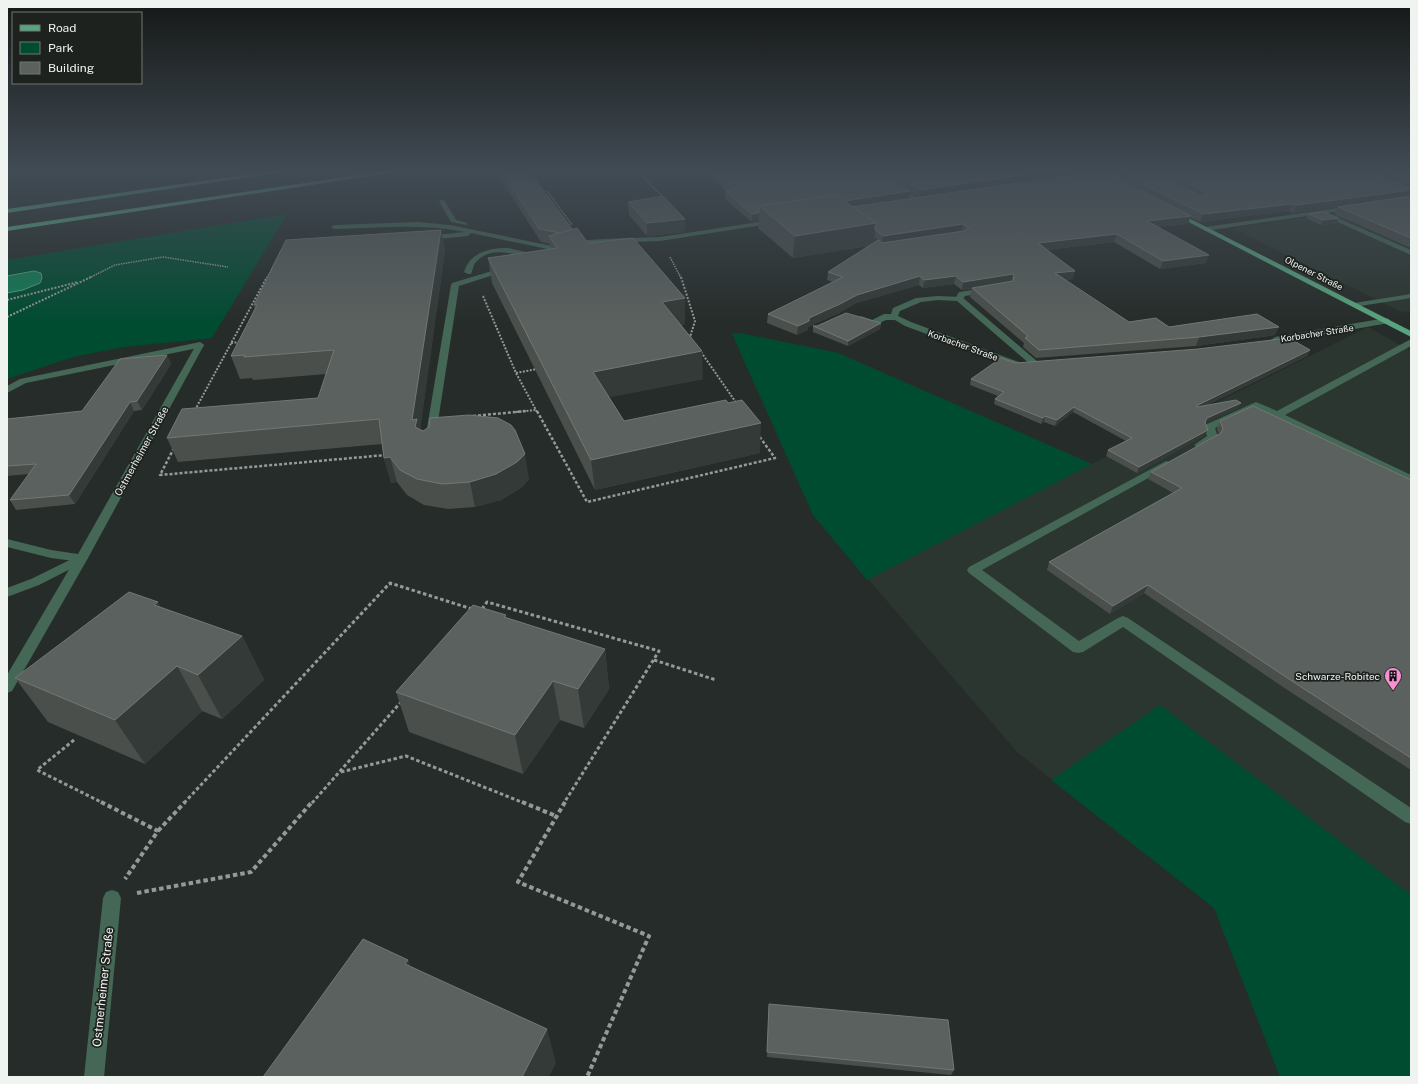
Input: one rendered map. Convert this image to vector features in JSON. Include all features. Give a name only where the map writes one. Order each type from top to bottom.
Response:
[{"type":"highway","points":[[7,229],[51,223]]},
{"type":"main road","name":"Olpener Straße","points":[[1193,223],[1411,334]]},
{"type":"street","points":[[460,223],[514,235],[566,244],[660,239],[769,223]]},
{"type":"street","points":[[1205,229],[1249,223]]},
{"type":"street","points":[[1344,223],[1411,253]]},
{"type":"street","points":[[334,227],[418,224],[475,232],[570,251]]},
{"type":"street","points":[[417,238],[463,236],[475,232]]},
{"type":"street","points":[[550,257],[604,241]]},
{"type":"street","points":[[468,272],[471,263],[475,258],[493,251],[514,251],[543,259],[528,264]]},
{"type":"street","points":[[429,445],[455,285],[513,268]]},
{"type":"street","points":[[852,316],[873,323],[884,317],[894,317],[896,310],[919,300],[938,298],[959,299],[962,294],[992,289]]},
{"type":"street","points":[[1354,305],[1411,296]]},
{"type":"street","name":"Korbacher Straße","points":[[894,317],[940,337],[1015,364],[1037,362],[959,299]]},
{"type":"street","name":"Korbacher Straße","points":[[1266,341],[1386,321]]},
{"type":"street","points":[[1277,415],[1411,342]]},
{"type":"street","name":"Ostmerheimer Straße","points":[[7,390],[23,381],[200,345],[82,558],[7,687]]},
{"type":"street","points":[[1411,479],[1256,405],[1209,427],[1213,437],[974,570],[1078,648],[1123,622],[1411,817]]},
{"type":"street","points":[[7,543],[51,554],[82,558]]},
{"type":"street","points":[[7,593],[35,582],[82,558]]},
{"type":"street","name":"Ostmerheimer Straße","points":[[94,1077],[112,898]]},
{"type":"path","points":[[571,223],[575,228],[604,241]]},
{"type":"path","points":[[660,239],[682,279],[695,321],[690,337],[694,343]]},
{"type":"path","points":[[194,412],[283,247]]},
{"type":"path","points":[[7,317],[115,265],[163,257],[228,267]]},
{"type":"path","points":[[476,279],[516,373],[587,502],[775,458],[758,433]]},
{"type":"path","points":[[7,300],[43,289],[82,281]]},
{"type":"path","points":[[231,343],[246,342]]},
{"type":"path","points":[[699,350],[740,407]]},
{"type":"path","points":[[516,373],[539,368]]},
{"type":"path","points":[[433,419],[536,410]]},
{"type":"path","points":[[175,447],[160,474],[388,455]]},
{"type":"path","points":[[112,898],[158,831],[390,583],[473,609]]},
{"type":"path","points":[[481,611],[487,602],[659,651],[556,816],[518,882],[649,936],[587,1077]]},
{"type":"path","points":[[654,660],[716,680]]},
{"type":"path","points":[[112,898],[251,872],[403,700]]},
{"type":"path","points":[[74,740],[37,770],[158,831]]},
{"type":"path","points":[[340,772],[406,756],[556,816]]},
{"type":"shaded area","points":[[1274,223],[1411,223],[1411,311],[1401,312],[1233,228]]},
{"type":"shaded area","points":[[34,271],[41,273],[42,278],[40,283],[23,290],[7,293],[7,276]]},
{"type":"shaded area","points":[[1368,327],[1411,351],[1411,910],[1214,908],[1017,752],[813,515],[740,333],[838,353],[1092,464]]},
{"type":"green space","points":[[235,223],[282,223],[212,338],[124,347],[73,357],[7,379],[7,260]]},
{"type":"green space","points":[[740,333],[838,353],[1092,464],[867,580],[813,515],[732,334]]},
{"type":"green space","points":[[1160,705],[1411,895],[1411,1077],[1280,1077],[1214,908],[1051,780]]},
{"type":"building","points":[[535,223],[567,223],[572,229],[560,233],[539,229]]},
{"type":"building","points":[[779,223],[876,223],[795,236]]},
{"type":"building","points":[[876,223],[1150,223],[1209,255],[1163,261],[1117,234],[1038,243],[1075,271],[1055,273],[1129,322],[1156,318],[1169,327],[1257,314],[1279,327],[1199,337],[1039,350],[1025,338],[1028,336],[972,288],[1013,281],[1013,274],[963,282],[956,276],[924,280],[920,276],[857,295],[809,318],[809,321],[798,326],[768,314],[843,277],[828,272],[878,240],[882,243],[964,231],[969,228],[963,224],[883,236],[875,230]]},
{"type":"building","points":[[1375,223],[1411,223],[1411,238]]},
{"type":"building","points":[[577,228],[588,243],[633,238],[685,298],[662,302],[702,351],[593,372],[624,421],[726,400],[728,403],[742,400],[761,423],[591,460],[488,258],[557,248],[549,236]]},
{"type":"building","points":[[441,230],[412,420],[417,419],[415,427],[423,431],[429,427],[430,418],[469,415],[498,418],[511,425],[515,430],[525,454],[517,462],[496,474],[470,482],[442,484],[417,479],[400,470],[390,457],[384,458],[379,419],[167,438],[182,409],[318,398],[334,350],[244,357],[245,355],[231,356],[257,305],[254,305],[286,240]]},
{"type":"building","points":[[846,313],[881,323],[848,341],[813,326],[817,326]]},
{"type":"building","points":[[1289,338],[1310,350],[1196,406],[1236,400],[1241,403],[1207,418],[1205,422],[1208,430],[1139,467],[1108,450],[1132,438],[1074,407],[1057,420],[1045,416],[1043,418],[995,399],[1004,392],[971,379],[1001,358],[1016,363],[1198,349]]},
{"type":"building","points":[[167,355],[137,401],[130,402],[69,495],[10,500],[36,464],[7,466],[7,419],[82,411],[120,359]]},
{"type":"building","points":[[1253,406],[1411,480],[1411,758],[1148,585],[1113,606],[1049,562],[1182,488],[1151,472],[1221,433],[1223,429],[1220,421]]},
{"type":"building","points":[[129,592],[158,602],[154,605],[242,636],[198,675],[177,666],[115,720],[15,678]]},
{"type":"building","points":[[473,605],[506,615],[504,617],[605,649],[578,689],[553,681],[515,735],[396,692]]},
{"type":"building","points":[[363,939],[408,960],[405,964],[547,1029],[522,1077],[263,1077]]},
{"type":"building","points":[[769,1004],[948,1020],[954,1070],[767,1052]]},
{"type":"place","name":"Schwarze-Robitec","points":[[1393,691]]}]
